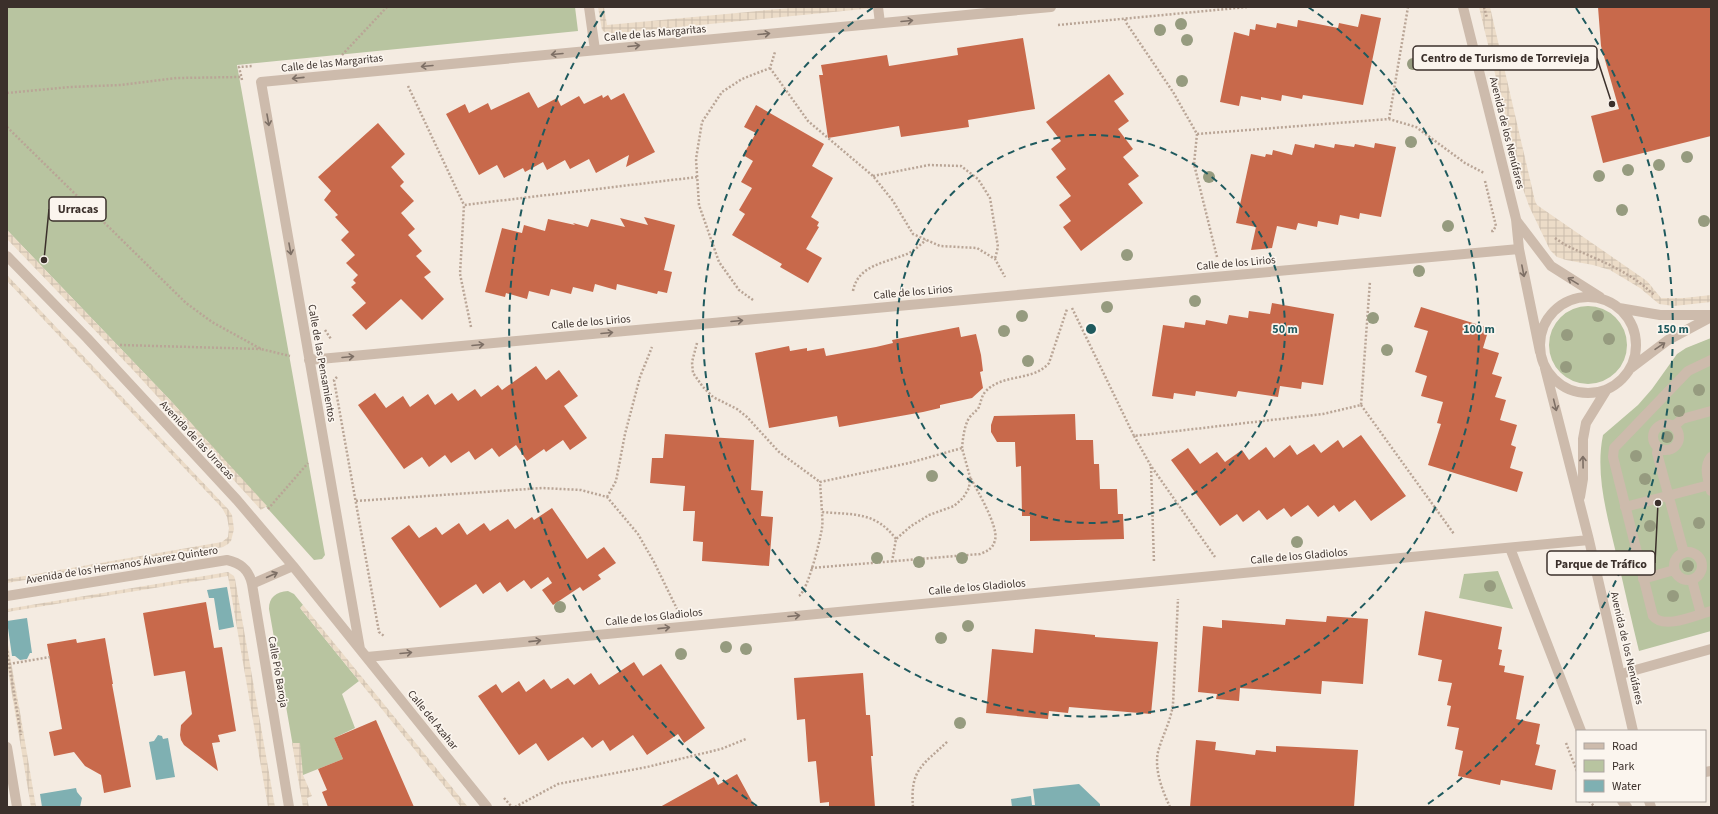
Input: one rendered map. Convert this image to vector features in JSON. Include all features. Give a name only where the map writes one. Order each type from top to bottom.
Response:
[{"type":"street","points":[[589,7],[595,50]]},
{"type":"street","points":[[878,7],[880,23]]},
{"type":"street","name":"Calle de las Margaritas","points":[[261,82],[1051,7]]},
{"type":"street","name":"Avenida de los Nenúfares","points":[[1463,7],[1516,218],[1519,249],[1540,352]]},
{"type":"street","name":"Calle de las Pensamientos","points":[[261,82],[360,649]]},
{"type":"street","name":"Avenida de los Nenúfares","points":[[1516,218],[1551,266],[1570,280],[1607,301]]},
{"type":"street","name":"Calle de los Lirios","points":[[310,360],[1519,249]]},
{"type":"street","name":"Avenida de las Urracas","points":[[7,256],[87,338],[232,494],[360,649]]},
{"type":"street","points":[[1629,370],[1634,356],[1636,343],[1634,331],[1629,319],[1619,308],[1607,301],[1593,297],[1579,297],[1565,302],[1553,311],[1545,323],[1540,337],[1540,352],[1545,368],[1554,379],[1565,387],[1579,392],[1593,392],[1607,389],[1620,381],[1629,370],[1668,340],[1711,316]]},
{"type":"street","points":[[1619,308],[1660,315],[1711,316]]},
{"type":"street","points":[[1692,580],[1706,613],[1665,623],[1656,620],[1651,611],[1613,457],[1614,448],[1688,371],[1711,360]]},
{"type":"street","name":"Avenida de los Nenúfares","points":[[1545,368],[1589,540],[1634,730]]},
{"type":"street","name":"Avenida de los Nenúfares","points":[[1579,501],[1583,479],[1583,440],[1586,423],[1607,389]]},
{"type":"street","points":[[1674,426],[1682,419],[1711,411]]},
{"type":"street","points":[[1658,448],[1666,451],[1678,445],[1680,437],[1674,426],[1663,424],[1659,425],[1654,431],[1653,438],[1658,448],[1657,453],[1684,553]]},
{"type":"street","points":[[1625,508],[1669,496],[1710,488],[1706,467],[1711,457]]},
{"type":"street","name":"Calle de los Gladiolos","points":[[367,657],[1589,540]]},
{"type":"street","points":[[1510,548],[1581,730]]},
{"type":"street","points":[[1684,553],[1693,553],[1706,561],[1700,575],[1692,580],[1688,581],[1679,578],[1674,570],[1677,558],[1684,553]]},
{"type":"street","name":"Avenida de los Hermanos Álvarez Quintero","points":[[7,596],[227,560],[236,562],[244,567],[250,575],[252,584]]},
{"type":"street","points":[[252,584],[293,566]]},
{"type":"street","points":[[1643,579],[1674,570]]},
{"type":"street","name":"Calle Pío Baroja","points":[[252,584],[289,807]]},
{"type":"street","name":"Calle del Azahar","points":[[360,649],[487,807]]},
{"type":"street","points":[[1621,674],[1711,649]]},
{"type":"street","points":[[7,747],[17,807]]},
{"type":"path","points":[[348,56],[340,57],[387,7]]},
{"type":"path","points":[[1051,26],[1247,7]]},
{"type":"path","points":[[1389,119],[1408,7]]},
{"type":"path","points":[[1484,7],[1488,22]]},
{"type":"path","points":[[1125,19],[1173,92],[1197,134],[1194,164],[1217,257],[1210,258]]},
{"type":"path","points":[[746,302],[754,301],[739,290],[719,262],[699,205],[696,159],[702,122],[722,92],[742,79],[770,68],[776,51],[768,52]]},
{"type":"path","points":[[243,85],[239,67],[255,65]]},
{"type":"path","points":[[770,68],[808,121],[873,176],[893,201],[913,234],[940,246],[977,248],[995,259],[1005,277],[998,278]]},
{"type":"path","points":[[7,93],[70,87],[121,85],[177,78],[241,77]]},
{"type":"path","points":[[408,86],[464,205],[460,274],[471,328]]},
{"type":"path","points":[[401,87],[416,86]]},
{"type":"path","points":[[1197,134],[1389,119],[1416,127],[1465,163],[1484,173]]},
{"type":"path","points":[[7,127],[186,303],[212,322],[261,350]]},
{"type":"path","points":[[873,176],[929,165],[961,166],[978,179],[990,198],[998,247],[995,259]]},
{"type":"path","points":[[1482,165],[1496,226],[1493,231],[1485,232]]},
{"type":"path","points":[[464,205],[697,177]]},
{"type":"path","points":[[1552,236],[1577,251],[1616,268],[1646,287],[1656,296]]},
{"type":"path","points":[[853,291],[856,281],[865,269],[910,252],[927,240]]},
{"type":"path","points":[[1377,279],[1370,280],[1360,405],[1455,535]]},
{"type":"path","points":[[845,292],[860,291]]},
{"type":"path","points":[[1059,309],[1080,307]]},
{"type":"path","points":[[811,568],[980,554],[989,550],[995,540],[995,531],[986,508],[970,477],[962,448],[965,430],[969,419],[977,410],[982,397],[988,390],[1005,381],[1037,373],[1049,363],[1067,308]]},
{"type":"path","points":[[1072,308],[1134,436],[1151,466],[1216,558]]},
{"type":"path","points":[[463,328],[479,327]]},
{"type":"path","points":[[324,328],[329,337],[335,340]]},
{"type":"path","points":[[689,344],[704,342]]},
{"type":"path","points":[[697,343],[692,362],[693,373],[704,387],[713,397],[736,409],[747,417],[780,452],[820,482],[909,463],[962,448]]},
{"type":"path","points":[[113,344],[261,350],[292,356],[291,349]]},
{"type":"path","points":[[607,497],[616,481],[625,434],[640,377],[652,347]]},
{"type":"path","points":[[644,348],[659,347]]},
{"type":"path","points":[[338,377],[334,380],[379,632],[383,636],[386,636]]},
{"type":"path","points":[[1134,436],[1323,414],[1360,405]]},
{"type":"path","points":[[267,511],[311,461],[312,468]]},
{"type":"path","points":[[1151,466],[1154,564]]},
{"type":"path","points":[[892,562],[896,539],[911,526],[929,515],[954,506],[963,498],[969,488],[970,477]]},
{"type":"path","points":[[794,598],[800,596],[804,591],[822,527],[820,482]]},
{"type":"path","points":[[356,502],[542,488],[581,490],[607,497],[638,534],[654,562],[676,609]]},
{"type":"path","points":[[822,512],[869,517],[887,527],[896,539]]},
{"type":"path","points":[[1170,807],[1161,788],[1157,753],[1171,717],[1173,704],[1178,599],[1185,598]]},
{"type":"path","points":[[669,609],[684,608]]},
{"type":"path","points":[[7,651],[22,739]]},
{"type":"path","points":[[9,664],[50,657]]},
{"type":"path","points":[[515,807],[558,784],[647,767],[721,749],[746,739]]},
{"type":"path","points":[[913,807],[912,790],[915,775],[920,768],[948,741]]},
{"type":"path","points":[[1566,742],[1576,768]]},
{"type":"green space","points":[[7,7],[575,7],[578,31],[237,65],[325,555],[322,559],[314,560],[170,400],[7,230]]},
{"type":"green space","points":[[1588,306],[1603,309],[1615,318],[1624,330],[1627,345],[1624,360],[1615,372],[1603,381],[1588,384],[1573,381],[1561,372],[1552,360],[1549,345],[1552,330],[1561,318],[1573,309]]},
{"type":"green space","points":[[1711,338],[1711,631],[1639,651],[1603,494],[1600,465],[1603,435],[1638,405],[1652,389],[1677,354],[1686,348]]},
{"type":"green space","points":[[1498,571],[1513,609],[1459,598],[1464,574]]},
{"type":"green space","points":[[288,591],[294,594],[303,605],[300,608],[359,681],[342,694],[355,728],[334,738],[343,759],[303,775],[298,775],[269,609],[270,601],[274,596]]},
{"type":"shaded area","points":[[598,7],[604,7],[607,25],[801,7],[884,7],[607,34],[602,30]]},
{"type":"shaded area","points":[[1479,7],[1490,7],[1537,205],[1647,281],[1661,298],[1684,298],[1711,295],[1711,302],[1674,306],[1659,304],[1640,288],[1610,270],[1557,257],[1550,250],[1529,206],[1522,186]]},
{"type":"shaded area","points":[[7,230],[170,400],[267,506],[261,510],[133,370],[7,239]]},
{"type":"shaded area","points":[[7,275],[228,509],[232,515],[234,529],[231,541],[228,544],[223,547],[7,583],[7,579],[222,542],[228,537],[229,528],[227,517],[222,508],[7,281]]},
{"type":"shaded area","points":[[228,572],[234,576],[235,579],[275,807],[268,807],[228,576],[7,612],[7,609]]},
{"type":"shaded area","points":[[303,605],[468,807],[461,807],[300,608]]},
{"type":"shaded area","points":[[7,639],[36,807],[31,807],[7,665]]},
{"type":"shaded area","points":[[292,743],[300,743],[303,775],[312,796],[307,798],[309,807],[303,807]]},
{"type":"water","points":[[227,587],[234,627],[219,630],[214,598],[209,598],[207,590]]},
{"type":"water","points":[[27,618],[32,653],[30,653],[27,659],[20,660],[15,656],[12,656],[7,621]]},
{"type":"water","points":[[158,735],[162,736],[163,739],[168,738],[175,777],[156,780],[149,742],[154,741]]},
{"type":"water","points":[[1079,784],[1100,804],[1100,807],[1012,807],[1011,799],[1031,796],[1032,805],[1035,805],[1033,789]]},
{"type":"water","points":[[76,788],[77,792],[82,798],[80,807],[42,807],[40,794]]},
{"type":"building","points":[[1598,7],[1711,7],[1711,136],[1603,163],[1591,116],[1619,109],[1601,46]]},
{"type":"building","points":[[1361,14],[1381,18],[1363,105],[1303,95],[1302,99],[1282,95],[1281,101],[1261,97],[1261,100],[1241,96],[1239,106],[1220,102],[1234,32],[1249,36],[1250,29],[1255,30],[1256,24],[1276,28],[1277,23],[1297,27],[1298,20],[1338,28],[1339,23],[1358,27]]},
{"type":"building","points":[[1023,38],[1035,109],[968,120],[969,127],[901,137],[899,126],[828,138],[819,75],[823,75],[821,65],[887,55],[889,66],[958,55],[957,48]]},
{"type":"building","points":[[1109,74],[1124,94],[1114,101],[1129,121],[1118,129],[1133,149],[1123,157],[1139,176],[1128,184],[1143,203],[1081,251],[1063,227],[1071,221],[1059,205],[1071,196],[1056,177],[1066,169],[1051,149],[1061,141],[1046,122]]},
{"type":"building","points":[[529,92],[538,108],[557,98],[561,106],[579,96],[584,104],[602,95],[603,98],[608,95],[611,100],[624,93],[655,152],[626,167],[629,155],[596,173],[589,159],[570,169],[565,160],[547,170],[543,162],[525,172],[523,168],[504,178],[497,165],[479,175],[446,114],[465,104],[469,113],[488,103],[491,110]]},
{"type":"building","points":[[756,105],[824,144],[812,166],[833,178],[811,217],[819,222],[817,226],[819,227],[806,249],[822,258],[808,283],[780,267],[782,264],[732,235],[745,214],[739,210],[752,188],[741,182],[753,161],[743,155],[756,133],[744,127]]},
{"type":"building","points":[[378,123],[405,154],[391,167],[404,182],[400,186],[414,201],[401,213],[415,229],[408,235],[422,251],[416,256],[431,272],[424,277],[444,299],[422,320],[401,299],[366,330],[352,315],[366,303],[351,287],[356,283],[353,280],[358,275],[346,263],[355,255],[341,240],[349,232],[335,217],[338,215],[324,200],[331,191],[318,177]]},
{"type":"building","points":[[1375,143],[1396,147],[1381,217],[1360,213],[1359,219],[1340,215],[1338,225],[1318,221],[1317,227],[1298,223],[1296,230],[1277,226],[1272,248],[1251,250],[1256,227],[1236,223],[1251,154],[1265,157],[1266,154],[1272,155],[1273,150],[1292,155],[1295,144],[1314,148],[1315,144],[1334,148],[1335,144],[1354,147],[1355,144],[1374,148]]},
{"type":"building","points":[[644,217],[675,225],[664,270],[672,272],[667,293],[658,291],[657,294],[617,284],[616,290],[595,284],[593,292],[573,287],[571,294],[551,289],[549,296],[529,291],[527,299],[506,293],[505,297],[485,292],[502,228],[522,233],[524,225],[545,231],[548,219],[588,227],[591,219],[625,227],[620,218],[648,225]]},
{"type":"building","points":[[1272,303],[1334,314],[1323,385],[1302,382],[1301,389],[1280,386],[1278,397],[1238,391],[1236,397],[1196,391],[1195,396],[1174,393],[1173,399],[1152,396],[1163,325],[1184,328],[1185,322],[1205,325],[1206,320],[1227,324],[1229,315],[1248,318],[1249,311],[1270,314]]},
{"type":"building","points":[[1421,307],[1489,328],[1483,348],[1499,353],[1492,374],[1502,377],[1495,397],[1506,400],[1500,420],[1517,425],[1511,445],[1516,447],[1510,468],[1523,472],[1517,492],[1428,465],[1441,424],[1437,423],[1443,402],[1421,396],[1427,376],[1415,372],[1428,331],[1414,327]]},
{"type":"building","points":[[959,327],[961,337],[976,334],[981,355],[983,371],[980,372],[983,388],[972,398],[940,405],[940,408],[923,412],[839,427],[837,416],[769,428],[755,353],[789,346],[790,351],[807,348],[807,351],[824,348],[826,356],[876,347],[893,343],[892,340]]},
{"type":"building","points":[[536,366],[546,380],[559,370],[578,396],[564,406],[587,438],[570,450],[563,440],[546,452],[544,449],[527,461],[516,445],[499,457],[492,448],[475,460],[469,451],[451,463],[445,455],[429,467],[422,457],[404,469],[358,405],[375,393],[386,408],[403,396],[410,407],[428,394],[435,405],[452,393],[458,401],[475,389],[481,397],[498,385],[502,390]]},
{"type":"building","points":[[1075,414],[1076,440],[1093,440],[1094,464],[1099,464],[1100,489],[1117,489],[1118,514],[1123,514],[1124,539],[1030,541],[1030,516],[1022,516],[1021,466],[1016,467],[1015,442],[997,442],[991,432],[991,425],[994,416]]},
{"type":"building","points":[[665,434],[754,440],[751,490],[763,491],[761,516],[773,517],[769,566],[702,561],[703,542],[693,541],[695,511],[683,511],[685,486],[650,483],[652,458],[663,458]]},
{"type":"building","points":[[1361,435],[1406,496],[1371,521],[1355,500],[1339,512],[1334,505],[1318,517],[1308,505],[1291,517],[1284,508],[1267,520],[1259,510],[1243,522],[1237,514],[1220,526],[1171,460],[1188,448],[1200,464],[1217,452],[1225,462],[1242,450],[1249,460],[1266,447],[1274,458],[1290,445],[1297,455],[1314,444],[1321,453],[1338,440],[1343,448]]},
{"type":"building","points":[[552,508],[587,559],[604,547],[616,563],[598,575],[601,579],[583,591],[580,587],[553,605],[542,590],[552,583],[548,577],[531,589],[524,580],[507,592],[500,582],[483,594],[476,584],[440,608],[391,538],[409,525],[419,538],[436,527],[442,535],[459,523],[467,535],[484,523],[490,531],[508,519],[515,529],[532,517],[534,520]]},
{"type":"building","points":[[206,602],[214,648],[222,647],[236,731],[218,735],[220,742],[212,743],[218,771],[184,745],[181,740],[181,725],[192,714],[185,671],[154,676],[143,613]]},
{"type":"building","points":[[1425,611],[1502,627],[1498,649],[1502,650],[1499,665],[1505,666],[1504,672],[1524,676],[1516,719],[1540,724],[1536,744],[1540,745],[1535,765],[1556,770],[1552,790],[1501,780],[1500,785],[1458,776],[1463,751],[1455,749],[1459,728],[1447,726],[1451,706],[1447,705],[1452,683],[1438,681],[1442,660],[1418,655]]},
{"type":"building","points":[[1327,616],[1368,619],[1363,684],[1322,681],[1321,694],[1240,688],[1239,701],[1216,699],[1217,694],[1198,692],[1203,626],[1222,628],[1222,620],[1285,625],[1286,619],[1326,622]]},
{"type":"building","points":[[1035,629],[1095,635],[1095,637],[1158,642],[1151,714],[1069,707],[1068,713],[1049,711],[1048,719],[986,713],[992,649],[1033,653]]},
{"type":"building","points":[[105,638],[131,787],[104,793],[101,775],[85,766],[74,752],[54,756],[49,732],[62,729],[47,644],[76,639],[77,643]]},
{"type":"building","points":[[634,662],[643,676],[661,664],[705,728],[684,743],[678,734],[647,755],[633,735],[610,751],[603,740],[592,748],[583,737],[548,761],[536,743],[519,755],[478,696],[496,684],[502,693],[519,681],[526,692],[544,679],[551,689],[568,678],[574,685],[591,673],[599,685]]},
{"type":"building","points":[[863,673],[866,715],[870,715],[873,756],[871,756],[875,807],[829,807],[829,802],[820,803],[816,761],[808,762],[805,719],[797,720],[794,678]]},
{"type":"building","points":[[376,720],[414,807],[328,807],[322,792],[327,790],[318,769],[343,759],[334,738]]},
{"type":"building","points":[[1196,740],[1216,742],[1215,750],[1255,755],[1256,750],[1276,752],[1276,746],[1358,750],[1354,807],[1190,807]]},
{"type":"building","points":[[737,774],[755,807],[660,807],[714,777],[718,785]]},
{"type":"place","name":"Centro de Turismo de Torrevieja","points":[[1612,104]]},
{"type":"place","name":"Urracas","points":[[44,260]]},
{"type":"place","name":"Parque de Tráfico","points":[[1658,503]]}]
